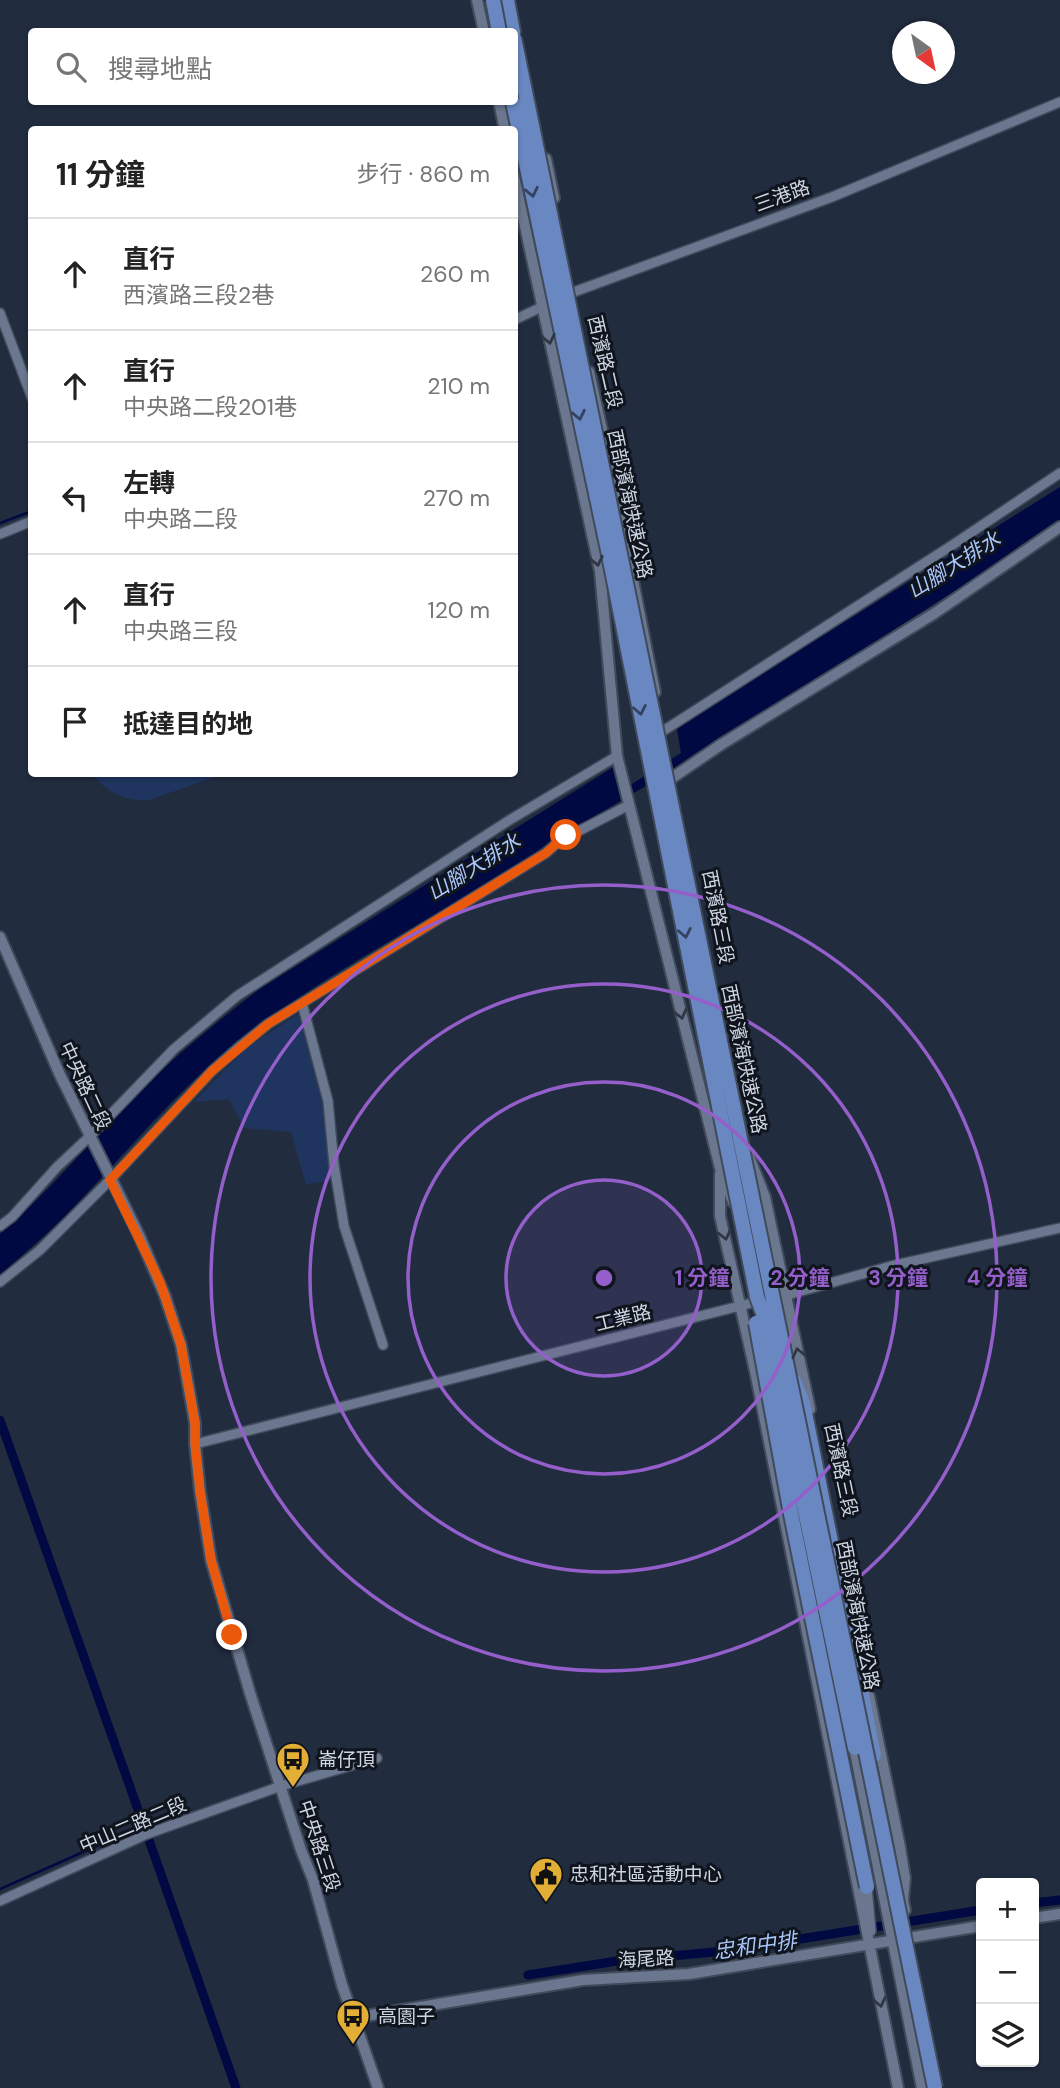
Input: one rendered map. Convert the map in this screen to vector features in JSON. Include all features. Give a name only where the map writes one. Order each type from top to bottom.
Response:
[{"type":"highway","points":[[492,0],[498,28]]},
{"type":"highway","points":[[506,0],[512,28]]},
{"type":"highway","name":"西部濱海快速公路","points":[[518,57],[935,2088]]},
{"type":"highway","name":"西部濱海快速公路","points":[[514,105],[611,564],[764,1316],[928,2088]]},
{"type":"highway","points":[[761,1298],[755,1316],[786,1487],[867,1887]]},
{"type":"highway","points":[[788,1365],[803,1403],[904,1906]]},
{"type":"street","points":[[483,28],[478,3],[506,0]]},
{"type":"street","name":"西濱路二段","points":[[513,0],[663,731]]},
{"type":"street","name":"三港路","points":[[518,318],[571,291],[832,197],[1060,102]]},
{"type":"street","points":[[500,105],[504,126]]},
{"type":"street","points":[[0,1282],[40,1250],[212,1071],[268,1024],[546,853],[566,835],[573,834],[629,805],[617,756],[600,571],[518,195]]},
{"type":"street","points":[[0,313],[28,387]]},
{"type":"street","points":[[663,731],[1060,473]]},
{"type":"street","points":[[0,534],[28,523]]},
{"type":"street","points":[[672,778],[722,744],[934,613],[1060,527]]},
{"type":"street","name":"西濱路三段","points":[[663,731],[747,1151],[754,1253],[761,1298],[769,1313],[922,2088]]},
{"type":"street","points":[[0,1226],[12,1217],[57,1167],[174,1049],[237,996],[508,821],[617,756]]},
{"type":"street","name":"西濱路三段","points":[[629,805],[720,1168],[754,1253]]},
{"type":"street","name":"中央路二段","points":[[0,937],[89,1137],[160,1282],[181,1345],[195,1423],[200,1491]]},
{"type":"street","points":[[302,1003],[328,1101],[344,1226],[383,1345]]},
{"type":"street","name":"西濱路三段","points":[[747,1151],[765,1197],[897,1833],[905,1878],[904,1906],[942,2088]]},
{"type":"street","name":"西濱路三段","points":[[720,1168],[720,1216],[742,1307],[898,2088]]},
{"type":"street","name":"工業路","points":[[195,1444],[396,1391],[742,1307],[761,1298],[785,1296],[891,1266],[1060,1228]]},
{"type":"street","name":"中央路三段","points":[[200,1491],[211,1560],[232,1635],[313,1881],[334,1959],[378,2088]]},
{"type":"street","name":"中山二路二段","points":[[0,1901],[147,1835],[281,1786],[377,1758]]},
{"type":"street","points":[[871,1831],[904,1906]]},
{"type":"street","points":[[866,1919],[867,1887]]},
{"type":"street","points":[[1039,1917],[1060,1914]]},
{"type":"street","name":"海尾路","points":[[354,2018],[570,1982],[689,1974],[868,1938],[891,1939],[910,1933],[976,1926]]},
{"type":"shaded area","points":[[95,777],[215,777],[149,800],[132,799],[104,786]]},
{"type":"shaded area","points":[[300,1013],[310,1036],[333,1122],[337,1180],[306,1184],[291,1132],[244,1128],[229,1099],[194,1102],[245,1049]]},
{"type":"water","name":"山腳大排水","points":[[1060,487],[1060,524],[681,765],[575,828],[570,828],[264,1022],[202,1073],[63,1218],[0,1275],[0,1234],[37,1200],[153,1078],[261,988]]},
{"type":"pier","points":[[676,724],[681,753],[624,789],[619,760]]},
{"type":"waterway","points":[[0,523],[28,512]]},
{"type":"waterway","points":[[0,1420],[141,1818]]},
{"type":"waterway","points":[[0,1889],[139,1827]]},
{"type":"waterway","points":[[149,1840],[236,2088]]},
{"type":"waterway","name":"忠和中排","points":[[1039,1902],[1060,1900]]},
{"type":"waterway","name":"忠和中排","points":[[528,1975],[617,1961],[725,1951],[976,1911]]},
{"type":"place","name":"崙仔頂","points":[[293,1789]]},
{"type":"place","name":"忠和社區活動中心","points":[[546,1904]]},
{"type":"place","name":"高園子","points":[[353,2046]]},
{"type":"route","points":[[232,1635],[211,1560],[200,1491],[195,1423],[181,1345],[160,1282],[110,1180],[212,1071],[268,1024],[546,853],[566,835]]}]
